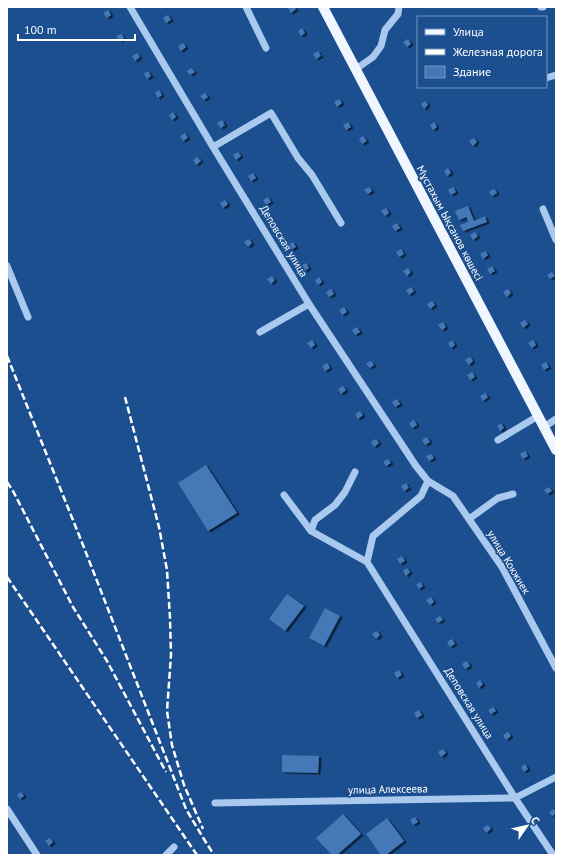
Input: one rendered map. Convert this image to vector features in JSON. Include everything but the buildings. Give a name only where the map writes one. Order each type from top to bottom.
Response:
[{"type":"main road","name":"Мұстахым Ықсанов көшесі","points":[[323,7],[556,450]]},
{"type":"street","name":"Деповская улица","points":[[130,7],[309,304],[416,466],[428,481]]},
{"type":"street","points":[[246,7],[266,48]]},
{"type":"street","points":[[356,69],[373,58],[381,46],[384,30],[398,14],[399,7]]},
{"type":"street","points":[[213,147],[271,113],[298,158],[312,175],[341,223]]},
{"type":"street","points":[[543,209],[556,240]]},
{"type":"street","points":[[7,266],[28,316]]},
{"type":"street","points":[[260,332],[309,304]]},
{"type":"street","points":[[498,440],[538,416]]},
{"type":"street","points":[[544,427],[556,419]]},
{"type":"street","points":[[311,531],[315,520],[335,505],[345,492],[356,472]]},
{"type":"street","points":[[284,495],[311,531],[368,562],[373,536],[421,496],[428,481]]},
{"type":"street","name":"улица Кокжиек","points":[[428,481],[453,496],[469,519],[502,568],[556,668]]},
{"type":"street","points":[[469,519],[498,498],[513,494]]},
{"type":"street","name":"Деповская улица","points":[[368,562],[515,798],[553,855]]},
{"type":"street","name":"улица Алексеева","points":[[215,803],[515,798],[556,777]]},
{"type":"street","points":[[7,808],[37,855]]},
{"type":"street","points":[[166,855],[174,848]]},
{"type":"railway","points":[[7,356],[83,545],[186,809],[214,855]]},
{"type":"railway","points":[[125,397],[159,527],[167,570],[171,655],[167,711],[172,745],[184,785],[203,829]]},
{"type":"railway","points":[[7,482],[73,607],[107,661],[166,772]]},
{"type":"railway","points":[[7,577],[197,855]]}]
